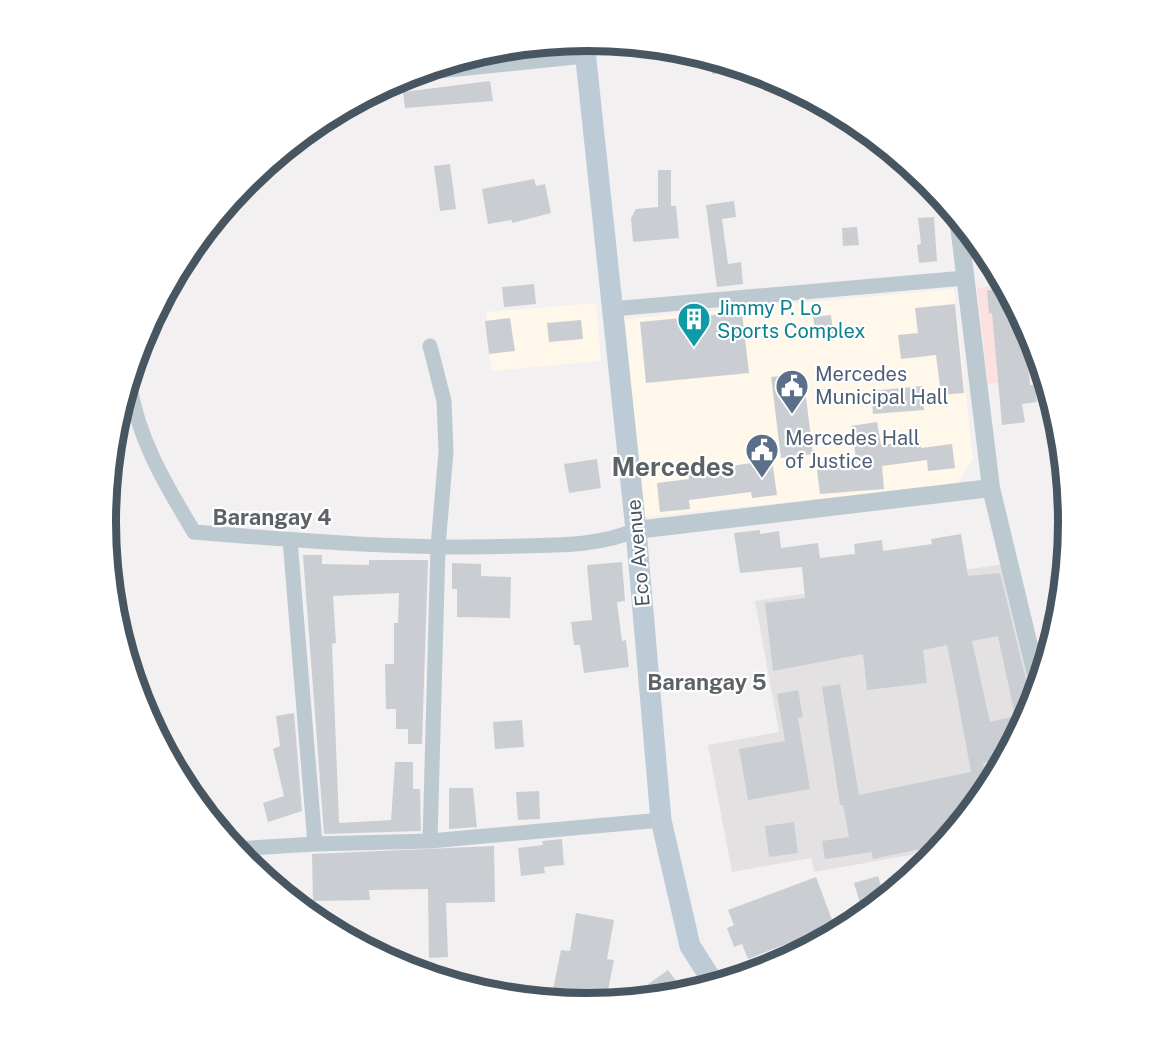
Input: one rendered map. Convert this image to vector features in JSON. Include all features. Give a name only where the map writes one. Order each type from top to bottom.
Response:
[{"type":"main road","name":"Eco Avenue","points":[[584,51],[636,530],[662,820],[690,946],[710,978]]},
{"type":"street","points":[[487,62],[555,52]]},
{"type":"street","points":[[960,232],[991,488],[1035,671]]},
{"type":"street","points":[[612,309],[965,278]]},
{"type":"street","points":[[430,346],[444,401],[446,451],[438,547],[430,841]]},
{"type":"street","points":[[132,401],[145,444],[194,532],[290,540],[438,547],[567,545],[613,540],[636,530],[991,488]]},
{"type":"street","points":[[290,540],[315,844]]},
{"type":"street","points":[[247,848],[430,841],[662,820]]},
{"type":"shaded area","points":[[995,286],[1023,342],[1036,379],[988,384],[977,288]]},
{"type":"shaded area","points":[[954,289],[973,459],[956,485],[644,517],[625,319]]},
{"type":"shaded area","points":[[596,303],[601,361],[491,371],[486,312]]},
{"type":"shaded area","points":[[1004,564],[1032,680],[1010,731],[980,784],[962,810],[924,853],[814,872],[811,858],[732,872],[708,745],[779,732],[755,601]]},
{"type":"building","points":[[711,67],[728,73],[712,74]]},
{"type":"building","points":[[490,81],[493,101],[405,108],[403,92]]},
{"type":"building","points":[[764,85],[775,90],[764,91]]},
{"type":"building","points":[[450,164],[456,209],[440,211],[434,166]]},
{"type":"building","points":[[658,170],[671,170],[671,206],[676,206],[679,238],[633,242],[631,218],[636,209],[658,207]]},
{"type":"building","points":[[534,179],[536,186],[545,184],[551,213],[512,223],[512,220],[488,224],[482,189]]},
{"type":"building","points":[[734,201],[736,217],[722,219],[728,264],[741,262],[743,284],[717,287],[706,205]]},
{"type":"building","points":[[934,217],[937,261],[919,263],[917,245],[921,244],[918,218]]},
{"type":"building","points":[[857,227],[859,245],[843,246],[842,228]]},
{"type":"building","points":[[534,284],[536,304],[504,307],[502,287]]},
{"type":"building","points":[[997,289],[1027,352],[1030,385],[1035,385],[1037,402],[1022,404],[1025,422],[1002,425],[992,313],[989,314],[987,290]]},
{"type":"building","points":[[955,304],[964,393],[941,395],[936,355],[901,359],[898,335],[918,333],[915,308]]},
{"type":"building","name":"Jimmy P. Lo Sports Complex","points":[[742,312],[749,373],[646,383],[640,322]]},
{"type":"building","points":[[831,315],[833,333],[816,335],[813,317]]},
{"type":"building","points":[[510,318],[515,351],[489,354],[485,321]]},
{"type":"building","points":[[581,320],[583,339],[549,342],[547,323]]},
{"type":"building","name":"Mercedes Municipal Hall","points":[[803,373],[813,454],[781,458],[771,377]]},
{"type":"building","points":[[922,386],[924,410],[873,414],[871,391]]},
{"type":"building","points":[[877,422],[881,445],[920,440],[921,448],[952,444],[955,468],[928,471],[927,460],[882,466],[884,489],[820,494],[817,470],[857,465],[851,426]]},
{"type":"building","points":[[597,459],[601,488],[569,493],[564,464]]},
{"type":"building","points":[[772,460],[777,495],[752,498],[751,492],[689,500],[690,509],[660,512],[657,483],[689,479],[688,472]]},
{"type":"building","points":[[760,530],[760,534],[779,531],[781,548],[818,543],[820,558],[855,554],[854,544],[882,540],[883,551],[932,544],[931,539],[961,534],[968,576],[1000,573],[1028,689],[996,758],[994,761],[983,763],[985,775],[980,784],[968,801],[962,802],[962,810],[929,847],[873,859],[872,852],[825,859],[822,841],[849,837],[843,805],[840,805],[822,687],[840,684],[859,795],[971,772],[947,645],[923,650],[927,683],[867,690],[863,654],[773,671],[765,603],[805,598],[802,567],[740,573],[734,533]],"holes":[[[998,636],[1015,716],[990,722],[972,641]]]},
{"type":"building","points":[[303,555],[322,555],[322,564],[369,565],[369,560],[428,560],[422,744],[408,744],[408,729],[396,729],[396,709],[386,709],[385,664],[394,664],[394,623],[398,623],[399,593],[333,596],[336,643],[332,644],[339,823],[391,820],[395,762],[413,762],[413,789],[420,789],[421,831],[324,834]]},
{"type":"building","points":[[622,562],[625,601],[617,602],[622,641],[626,640],[629,667],[584,673],[580,645],[574,645],[571,622],[592,620],[587,565]]},
{"type":"building","points":[[452,563],[481,564],[481,576],[511,577],[510,618],[457,617],[457,589],[452,589]]},
{"type":"building","points":[[798,690],[803,717],[798,718],[810,789],[748,800],[739,749],[785,741],[777,694]]},
{"type":"building","points":[[294,713],[302,811],[268,822],[263,803],[284,796],[273,749],[280,746],[276,716]]},
{"type":"building","points":[[522,720],[524,747],[495,749],[493,722]]},
{"type":"building","points":[[449,788],[473,788],[477,827],[449,829]]},
{"type":"building","points":[[539,791],[540,819],[518,820],[516,792]]},
{"type":"building","points":[[794,822],[798,853],[769,857],[765,826]]},
{"type":"building","points":[[562,839],[564,865],[544,867],[545,873],[521,876],[518,848],[543,845],[542,841]]},
{"type":"building","points":[[494,846],[495,902],[446,903],[448,957],[429,958],[428,889],[369,890],[370,900],[313,901],[312,854]]},
{"type":"building","points":[[878,876],[882,891],[861,907],[854,883]]},
{"type":"building","points":[[816,877],[834,924],[748,959],[742,944],[734,947],[727,928],[734,925],[728,910]]},
{"type":"building","points":[[576,913],[614,920],[607,959],[614,960],[607,993],[569,993],[553,990],[561,950],[570,951]]},
{"type":"building","points":[[668,970],[679,985],[649,990],[639,991]]},
{"type":"place","name":"Jimmy P. Lo Sports Complex","points":[[694,348]]},
{"type":"place","name":"Mercedes Municipal Hall","points":[[792,415]]},
{"type":"place","name":"Mercedes Hall of Justice","points":[[762,479]]},
{"type":"district","name":"Mercedes","points":[[673,467]]},
{"type":"district","name":"Barangay 4","points":[[272,517]]},
{"type":"district","name":"Barangay 5","points":[[707,682]]}]
